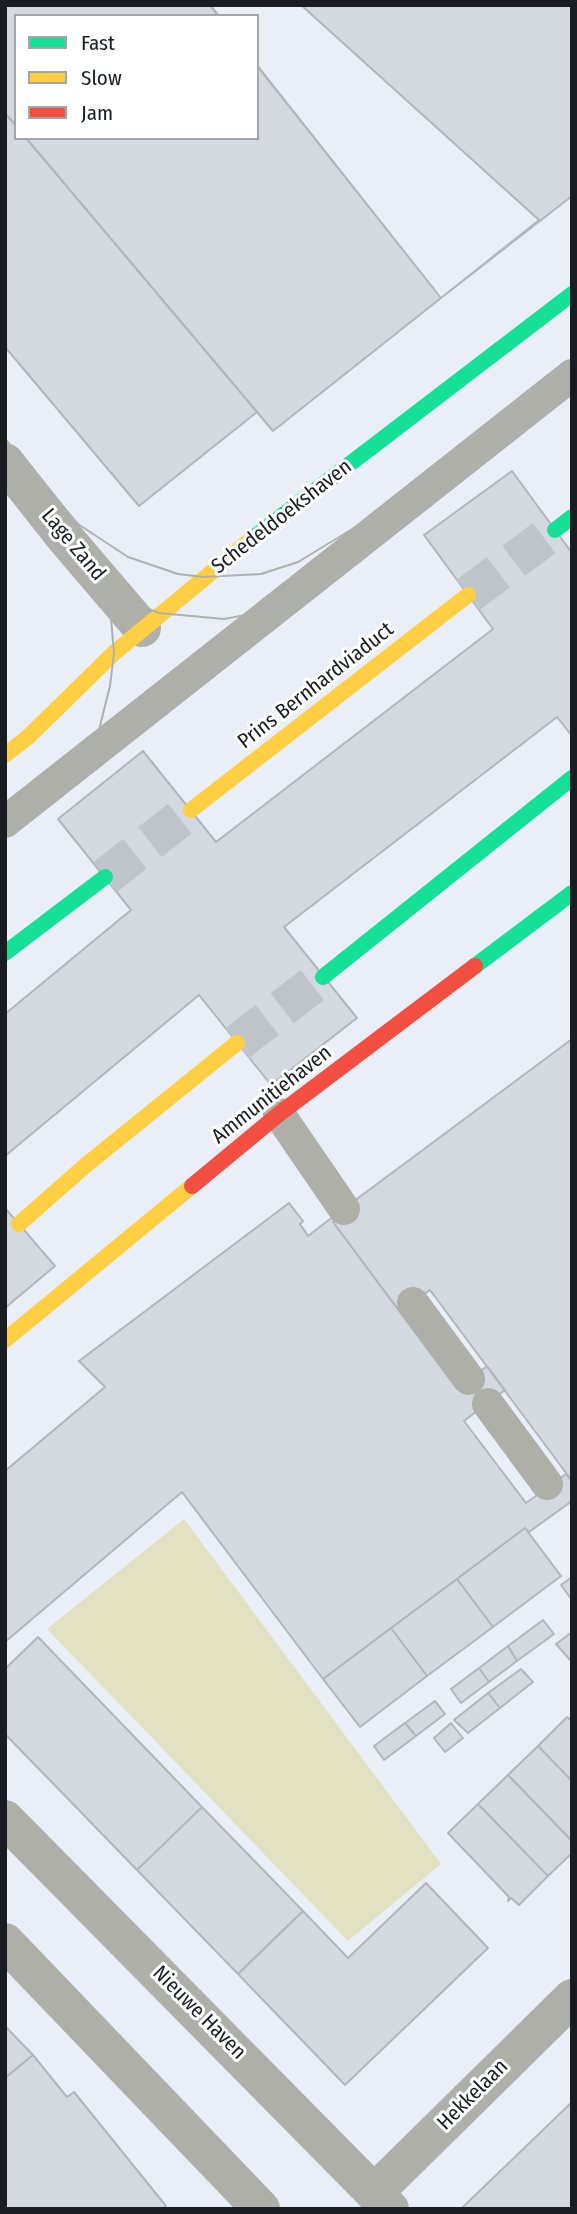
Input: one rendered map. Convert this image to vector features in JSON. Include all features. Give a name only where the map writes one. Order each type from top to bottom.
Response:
[{"type":"street","name":"Schedeldoekshaven","points":[[5,755],[142,628],[203,577],[572,294]]},
{"type":"street","name":"Lage Zand","points":[[5,462],[142,628]]},
{"type":"street","points":[[555,530],[572,517]]},
{"type":"street","name":"Prins Bernhardviaduct","points":[[191,810],[468,595]]},
{"type":"street","points":[[323,977],[572,778]]},
{"type":"street","points":[[5,953],[105,877]]},
{"type":"street","name":"Ammunitiehaven","points":[[5,1340],[279,1114],[572,893]]},
{"type":"street","points":[[19,1224],[86,1165],[237,1043]]},
{"type":"street","name":"Nieuwe Haven","points":[[5,1819],[382,2200]]},
{"type":"street","points":[[5,1942],[257,2208]]},
{"type":"street","name":"Hekkelaan","points":[[382,2200],[572,1998]]},
{"type":"lane","points":[[5,822],[89,752],[572,375]]},
{"type":"lane","points":[[279,1114],[344,1209]]},
{"type":"lane","points":[[413,1303],[469,1379]]},
{"type":"lane","points":[[488,1404],[547,1485]]},
{"type":"green space","points":[[184,1519],[441,1864],[348,1941],[47,1629]]},
{"type":"building","points":[[5,5],[210,5],[217,14],[14,14],[14,124],[5,113]]},
{"type":"building","points":[[210,5],[301,5],[539,220],[441,298],[259,68],[259,14],[217,14]]},
{"type":"building","points":[[210,5],[572,5],[572,196],[441,298],[259,69],[259,14],[217,14]]},
{"type":"building","points":[[259,68],[441,298],[273,431],[28,140],[259,140]]},
{"type":"building","points":[[5,113],[14,124],[14,140],[28,140],[257,412],[139,506],[5,347]]},
{"type":"building","points":[[512,471],[572,553],[572,736],[557,717],[284,927],[357,1018],[271,1085],[199,995],[5,1156],[5,1014],[131,910],[58,819],[143,751],[216,842],[493,629],[424,535]]},
{"type":"building","points":[[572,1039],[572,1481],[430,1290],[400,1312],[333,1222],[337,1219],[334,1216]]},
{"type":"building","points":[[289,1203],[303,1221],[300,1224],[308,1236],[334,1216],[337,1219],[333,1222],[457,1389],[487,1366],[505,1390],[464,1421],[526,1503],[566,1474],[572,1481],[572,1501],[529,1532],[525,1528],[323,1679],[182,1492],[5,1642],[5,1471],[105,1387],[79,1361]]},
{"type":"building","points":[[5,1208],[55,1266],[5,1308]]},
{"type":"building","points":[[525,1528],[561,1576],[493,1627],[457,1579]]},
{"type":"building","points":[[572,1577],[572,1600],[561,1585]]},
{"type":"building","points":[[457,1579],[493,1627],[427,1676],[391,1628]]},
{"type":"building","points":[[543,1620],[554,1634],[517,1661],[508,1646]]},
{"type":"building","points":[[391,1628],[427,1676],[360,1727],[323,1679]]},
{"type":"building","points":[[572,1632],[572,1661],[571,1661],[556,1644]]},
{"type":"building","points":[[38,1637],[202,1807],[137,1870],[5,1734],[5,1669]]},
{"type":"building","points":[[508,1646],[517,1661],[489,1682],[479,1668]]},
{"type":"building","points":[[479,1668],[489,1682],[461,1703],[451,1689]]},
{"type":"building","points":[[521,1669],[533,1682],[500,1708],[488,1693]]},
{"type":"building","points":[[488,1693],[500,1708],[468,1733],[454,1720]]},
{"type":"building","points":[[435,1701],[445,1714],[416,1736],[405,1723]]},
{"type":"building","points":[[567,1717],[572,1721],[572,1781],[538,1746]]},
{"type":"building","points":[[405,1723],[416,1736],[384,1760],[374,1746]]},
{"type":"building","points":[[451,1723],[463,1738],[445,1752],[434,1738]]},
{"type":"building","points":[[538,1746],[572,1781],[572,1841],[508,1775]]},
{"type":"building","points":[[508,1775],[572,1841],[572,1853],[548,1876],[478,1804]]},
{"type":"building","points":[[478,1804],[548,1876],[519,1905],[511,1898],[508,1901],[509,1897],[448,1833]]},
{"type":"building","points":[[202,1807],[303,1911],[238,1974],[137,1870]]},
{"type":"building","points":[[426,1883],[488,1948],[345,2085],[238,1974],[303,1911],[348,1958]]},
{"type":"building","points":[[5,2026],[33,2055],[5,2078]]},
{"type":"building","points":[[33,2055],[67,2097],[74,2092],[166,2206],[162,2209],[5,2209],[5,2078]]},
{"type":"building","points":[[572,2102],[572,2209],[464,2209],[463,2207]]},
{"type":"tunnel","points":[[468,595],[555,530]]},
{"type":"tunnel","points":[[105,877],[191,810]]},
{"type":"tunnel","points":[[237,1043],[323,977]]},
{"type":"tram line","points":[[5,439],[78,524],[128,557],[178,574],[203,577],[261,574],[298,562],[367,520],[572,359]]},
{"type":"tram line","points":[[5,836],[572,392]]},
{"type":"tram line","points":[[5,485],[51,544],[84,576],[128,601],[159,613],[224,619],[273,610],[307,595]]},
{"type":"tram line","points":[[70,522],[104,588],[111,619],[114,653],[110,686],[99,730],[81,768],[73,777]]},
{"type":"traffic: fast","points":[[253,538],[572,294]]},
{"type":"traffic: fast","points":[[555,530],[572,517]]},
{"type":"traffic: fast","points":[[323,977],[572,778]]},
{"type":"traffic: fast","points":[[5,953],[105,877]]},
{"type":"traffic: fast","points":[[475,966],[572,893]]},
{"type":"traffic: slow","points":[[5,755],[28,737],[114,653],[253,538]]},
{"type":"traffic: slow","points":[[191,810],[468,595]]},
{"type":"traffic: slow","points":[[19,1224],[86,1165],[237,1043]]},
{"type":"traffic: slow","points":[[5,1340],[192,1186]]},
{"type":"traffic: jam","points":[[192,1186],[279,1114],[475,966]]}]
